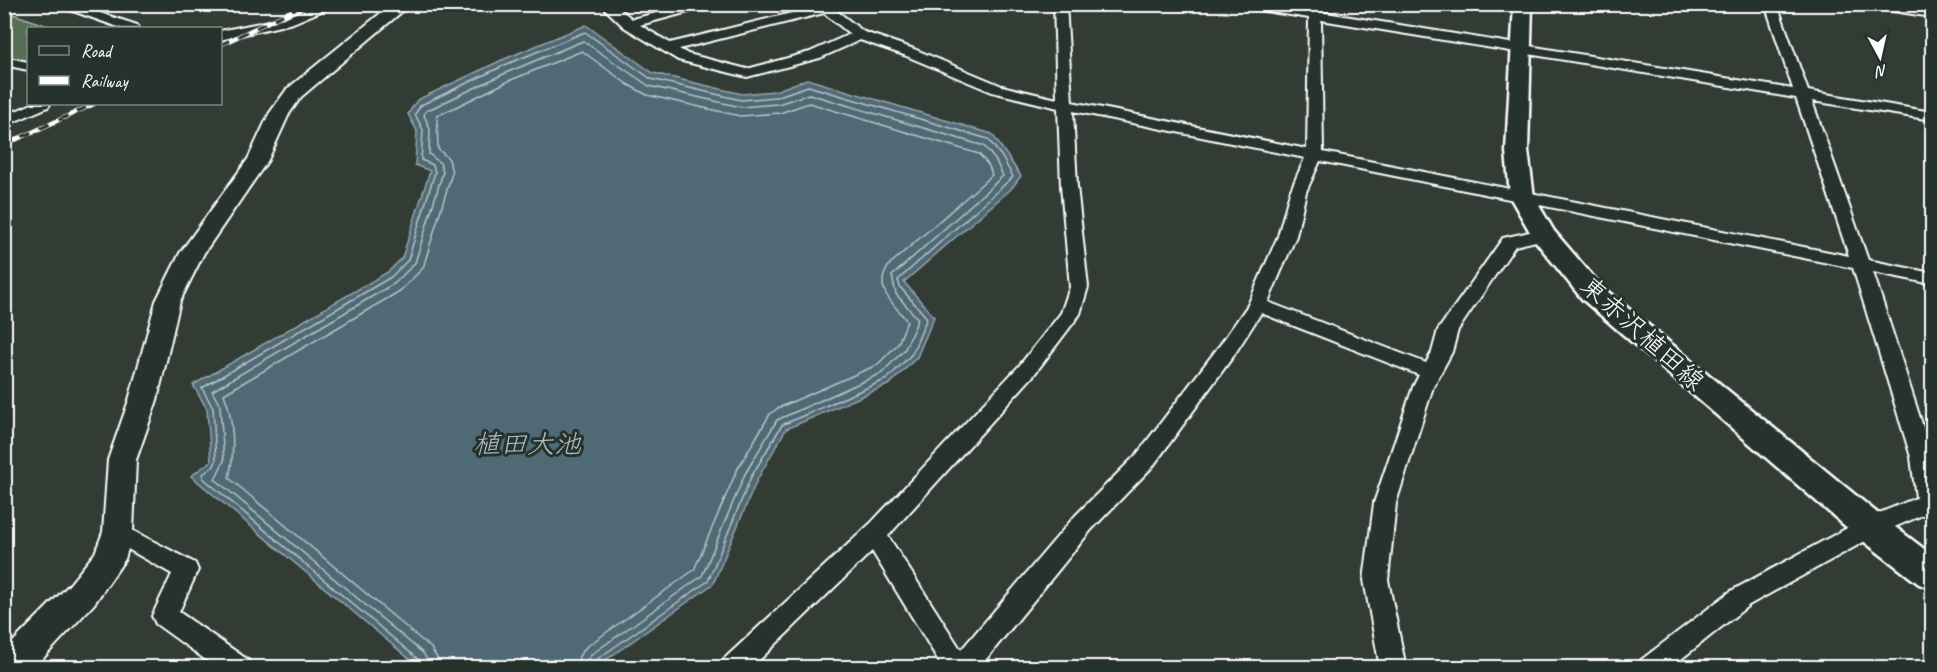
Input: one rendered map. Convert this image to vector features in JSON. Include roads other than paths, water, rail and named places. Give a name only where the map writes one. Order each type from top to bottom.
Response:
[{"type":"main road","name":"東赤沢植田線","points":[[1523,4],[1517,152],[1522,197],[1543,234],[1592,293],[1870,527],[1932,574]]},
{"type":"street","points":[[59,4],[129,27]]},
{"type":"street","points":[[222,35],[236,30],[283,22],[315,8],[332,4]]},
{"type":"street","points":[[11,668],[88,586],[109,560],[118,532],[122,460],[143,400],[168,301],[192,253],[258,160],[279,114],[294,93],[403,4]]},
{"type":"street","points":[[606,4],[629,24],[683,57],[747,73],[815,55],[859,35]]},
{"type":"street","points":[[629,24],[712,4]]},
{"type":"street","points":[[732,668],[874,535],[1026,371],[1070,314],[1078,286],[1078,262],[1072,236],[1074,226],[1068,186],[1060,4]]},
{"type":"street","points":[[1246,4],[1313,10],[1520,50],[1932,116]]},
{"type":"street","points":[[1650,668],[1740,598],[1870,527],[1925,504],[1929,495],[1922,457],[1861,264],[1771,4]]},
{"type":"street","points":[[1873,4],[1932,13]]},
{"type":"street","points":[[667,48],[822,7],[859,35],[909,52],[997,89],[1065,105],[1932,278]]},
{"type":"street","points":[[874,535],[960,668],[1083,523],[1145,460],[1227,350],[1257,305],[1287,236],[1298,192],[1315,154],[1313,10]]},
{"type":"street","points":[[4,61],[27,66]]},
{"type":"street","points":[[4,122],[42,105]]},
{"type":"street","points":[[1393,668],[1376,580],[1385,503],[1424,387],[1442,352],[1448,330],[1509,242],[1543,234]]},
{"type":"street","points":[[1257,305],[1431,372]]},
{"type":"street","points":[[118,532],[186,570],[165,616],[239,668]]},
{"type":"water","name":"植田大池","points":[[586,25],[653,73],[742,94],[775,91],[807,79],[992,134],[1021,176],[1011,189],[904,282],[934,317],[917,357],[890,384],[786,429],[757,480],[713,584],[596,667],[419,667],[191,476],[211,461],[207,409],[193,385],[388,272],[402,258],[430,171],[415,165],[417,131],[408,114],[417,100],[502,60]]},
{"type":"railway","points":[[222,44],[306,4]]},
{"type":"railway","points":[[4,145],[92,105]]}]
